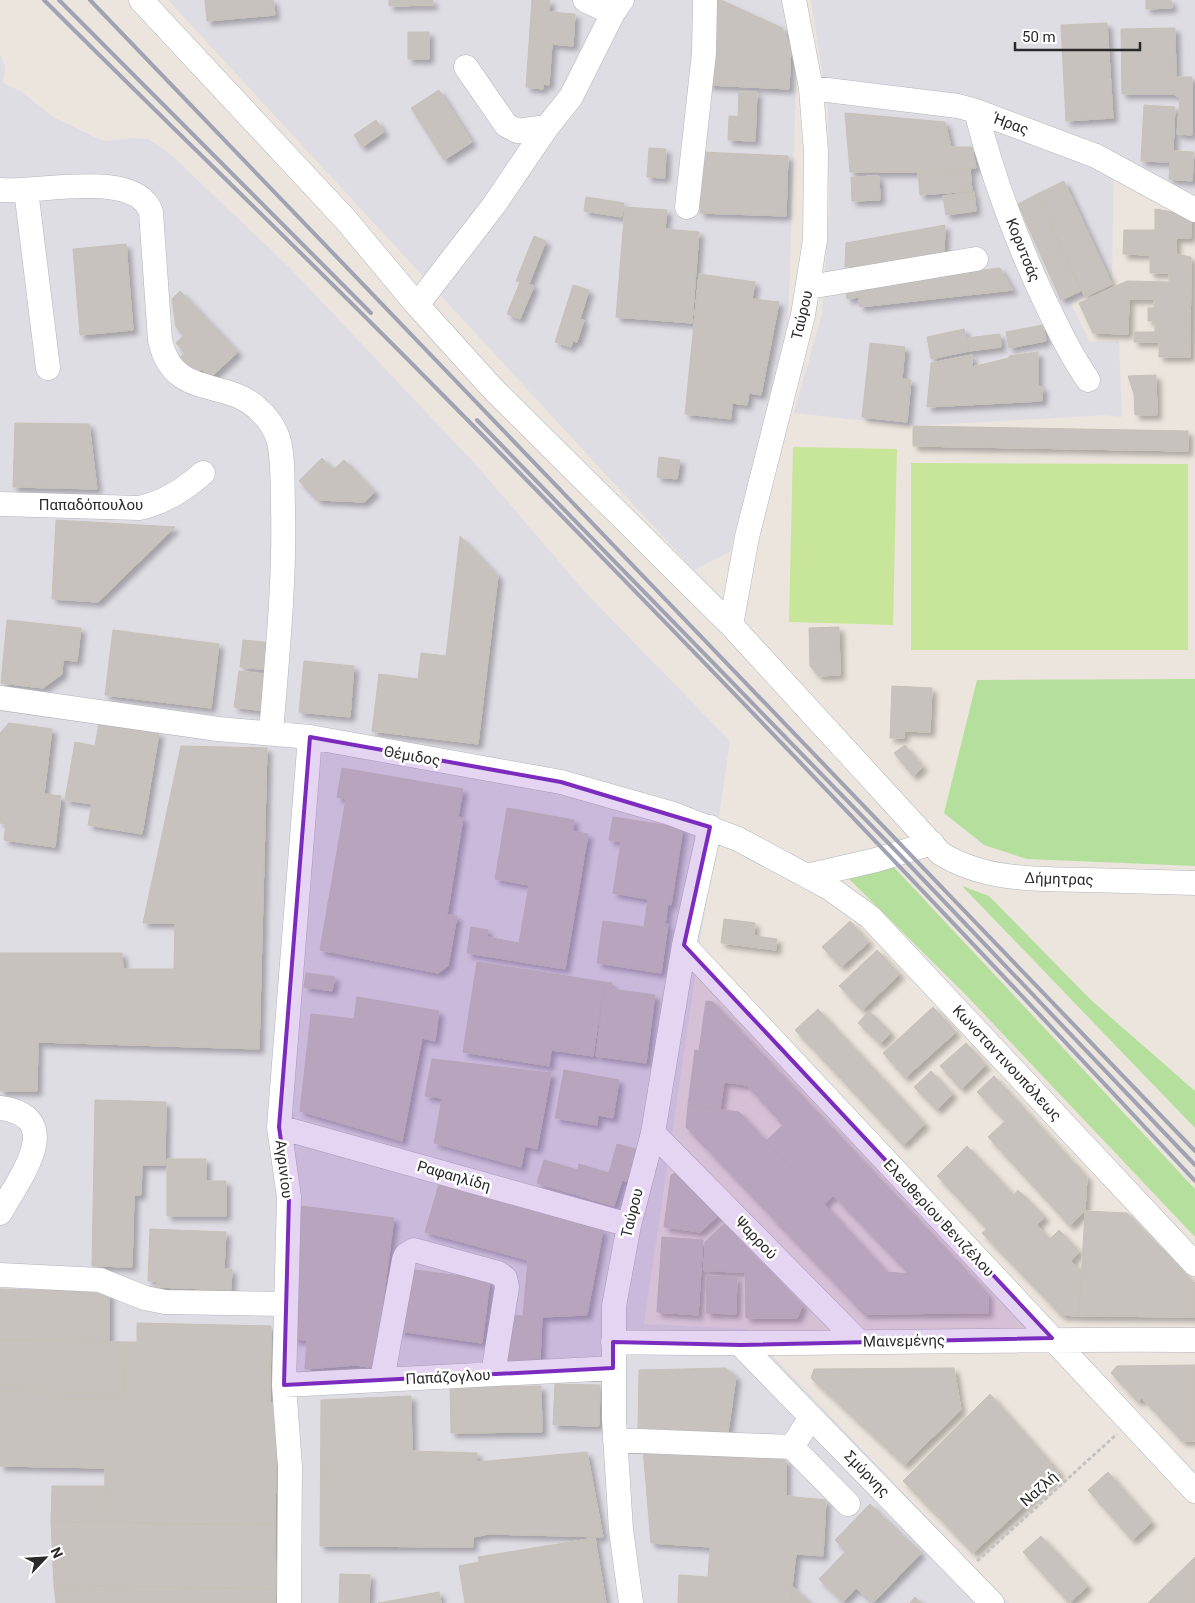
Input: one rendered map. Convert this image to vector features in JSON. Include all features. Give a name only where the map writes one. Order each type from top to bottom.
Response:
[{"type":"street","name":"Δήμητρας","points":[[141,0],[346,220],[417,305],[494,390],[731,625],[940,853],[954,862],[974,870],[1013,877],[1195,883]]},
{"type":"street","points":[[417,305],[494,205],[547,127],[571,97],[618,6],[585,0]]},
{"type":"street","points":[[687,207],[704,53],[705,0]]},
{"type":"street","name":"Ταύρου","points":[[731,625],[747,537],[809,287],[817,214],[816,152],[811,88],[794,0]]},
{"type":"street","points":[[466,68],[506,125],[517,130],[547,127]]},
{"type":"street","name":"Ήρας","points":[[811,88],[958,106],[976,111],[1096,156],[1195,210]]},
{"type":"street","name":"Κορυτσάς","points":[[976,111],[985,147],[1020,247],[1070,354],[1088,380]]},
{"type":"street","points":[[0,190],[72,186],[102,187],[127,191],[144,199],[151,212],[160,340],[168,361],[176,371],[195,384],[245,398],[260,410],[273,427],[281,454],[284,552],[271,733]]},
{"type":"street","points":[[26,190],[48,368]]},
{"type":"street","points":[[809,287],[976,260]]},
{"type":"street","name":"Παπαδόπουλου","points":[[0,504],[139,508],[154,505],[171,497],[203,473]]},
{"type":"street","name":"Θέμιδος","points":[[0,698],[218,729],[310,737],[561,782],[618,797],[710,827],[738,839],[807,876]]},
{"type":"street","name":"Αγρινίου","points":[[288,1603],[290,1467],[284,1385],[289,1197],[279,1128],[310,737]]},
{"type":"street","name":"Ταύρου","points":[[631,1603],[621,1530],[615,1440],[612,1342],[614,1306],[628,1225],[653,1133],[684,945],[710,827]]},
{"type":"street","points":[[807,876],[860,865],[932,843]]},
{"type":"street","name":"Κωνσταντινουπόλεως","points":[[807,876],[849,900],[870,917],[1195,1264]]},
{"type":"street","name":"Ελευθερίου Βενιζέλου","points":[[684,945],[1195,1491]]},
{"type":"street","points":[[0,1108],[15,1110],[30,1118],[36,1134],[34,1150],[0,1213]]},
{"type":"street","name":"Ραφαηλίδη","points":[[279,1128],[628,1225]]},
{"type":"street","name":"Ψαρρού","points":[[653,1133],[859,1342]]},
{"type":"street","points":[[382,1380],[404,1260],[406,1255],[414,1250],[498,1273],[505,1278],[507,1287],[493,1374]]},
{"type":"street","points":[[0,1275],[100,1280],[145,1298],[165,1302],[286,1304]]},
{"type":"street","name":"Μαινεμένης","points":[[612,1342],[741,1345],[1052,1338],[1195,1340]]},
{"type":"street","name":"Σμύρνης","points":[[741,1345],[992,1603]]},
{"type":"street","name":"Παπάζογλου","points":[[284,1385],[613,1368]]},
{"type":"street","points":[[792,1447],[811,1416]]},
{"type":"street","points":[[615,1440],[792,1447],[848,1504]]},
{"type":"path","name":"Ναζλή","points":[[963,1573],[1130,1422]]},
{"type":"highlighted area","points":[[310,737],[561,782],[710,827],[684,945],[1052,1338],[741,1345],[613,1342],[613,1368],[284,1385],[289,1197],[279,1127]]},
{"type":"shaded area","points":[[168,0],[784,0],[797,60],[788,324],[730,552],[694,570]]},
{"type":"shaded area","points":[[811,0],[1195,0],[1195,201],[1114,160],[1112,284],[1071,304],[1090,342],[1119,341],[1122,417],[1106,415],[913,426],[794,413],[822,314],[829,210],[828,112]]},
{"type":"shaded area","points":[[0,54],[5,67],[3,83],[22,92],[53,117],[103,141],[133,138],[148,139],[170,154],[289,267],[478,467],[585,592],[730,741],[644,1324],[747,1329],[1009,1603],[0,1603]]},
{"type":"green space","points":[[793,447],[897,449],[893,625],[789,622]]},
{"type":"green space","points":[[911,463],[1188,464],[1188,650],[911,650]]},
{"type":"green space","points":[[1195,679],[1195,866],[1027,859],[984,845],[944,813],[977,680]]},
{"type":"green space","points":[[889,862],[1195,1189],[1195,1237],[965,994],[846,876]]},
{"type":"green space","points":[[962,886],[989,896],[1091,1000],[1195,1091],[1195,1128]]},
{"type":"building","points":[[205,0],[273,0],[275,15],[207,21]]},
{"type":"building","points":[[389,0],[433,0],[433,5],[389,6]]},
{"type":"building","points":[[532,0],[550,0],[549,12],[575,14],[573,46],[552,44],[549,85],[543,84],[543,89],[526,87]]},
{"type":"building","points":[[712,0],[721,0],[782,28],[791,47],[789,89],[708,85]]},
{"type":"building","points":[[1146,0],[1171,0],[1172,8],[1146,9]]},
{"type":"building","points":[[1107,23],[1113,118],[1066,121],[1061,25]]},
{"type":"building","points":[[1175,28],[1176,77],[1192,77],[1192,135],[1177,134],[1180,98],[1173,94],[1122,94],[1121,29]]},
{"type":"building","points":[[408,32],[429,32],[429,59],[408,59]]},
{"type":"building","points":[[439,90],[472,142],[444,160],[411,108]]},
{"type":"building","points":[[739,92],[757,92],[755,141],[728,140],[729,116],[738,117]]},
{"type":"building","points":[[1144,105],[1175,107],[1173,151],[1194,152],[1192,181],[1169,179],[1170,162],[1141,161]]},
{"type":"building","points":[[845,113],[945,122],[951,147],[972,147],[976,168],[918,172],[850,172]]},
{"type":"building","points":[[376,120],[384,132],[362,147],[354,135]]},
{"type":"building","points":[[649,148],[666,149],[665,178],[647,177]]},
{"type":"building","points":[[702,152],[788,156],[786,216],[700,213]]},
{"type":"building","points":[[970,168],[972,191],[920,195],[918,172]]},
{"type":"building","points":[[879,176],[880,200],[852,201],[851,177]]},
{"type":"building","points":[[1064,181],[1112,284],[1085,297],[1037,194]]},
{"type":"building","points":[[974,192],[976,211],[946,215],[943,196]]},
{"type":"building","points":[[1037,194],[1081,291],[1061,300],[1018,204]]},
{"type":"building","points":[[586,197],[624,203],[622,217],[584,211]]},
{"type":"building","points":[[625,207],[667,210],[665,229],[699,232],[692,323],[616,317]]},
{"type":"building","points":[[1155,209],[1191,215],[1191,238],[1176,238],[1176,254],[1191,257],[1190,357],[1159,357],[1159,342],[1134,342],[1134,332],[1155,332],[1155,321],[1148,321],[1148,308],[1154,308],[1154,299],[1129,299],[1128,334],[1093,333],[1079,303],[1127,281],[1169,282],[1169,273],[1150,273],[1150,255],[1123,254],[1124,230],[1155,230]]},
{"type":"building","points":[[945,225],[944,257],[845,267],[846,243]]},
{"type":"building","points":[[534,236],[546,241],[529,284],[534,286],[520,319],[507,314],[520,282],[516,281]]},
{"type":"building","points":[[126,244],[133,330],[80,335],[73,249]]},
{"type":"building","points":[[1000,268],[1013,290],[860,307],[859,297],[847,299],[846,287]]},
{"type":"building","points":[[699,274],[755,282],[752,299],[779,302],[761,395],[749,393],[747,405],[732,403],[731,419],[685,414]]},
{"type":"building","points":[[573,285],[589,290],[580,319],[584,320],[577,342],[573,341],[571,347],[555,342]]},
{"type":"building","points":[[180,291],[238,352],[210,378],[202,369],[195,375],[179,358],[185,353],[176,343],[184,335],[176,327],[172,299]]},
{"type":"building","points":[[1043,325],[1046,341],[1009,348],[1006,332]]},
{"type":"building","points":[[964,329],[969,351],[931,359],[927,337]]},
{"type":"building","points":[[1000,334],[1001,347],[969,351],[967,338]]},
{"type":"building","points":[[870,343],[905,347],[902,379],[911,380],[907,422],[862,417]]},
{"type":"building","points":[[1038,352],[1038,386],[1043,387],[1042,401],[927,407],[931,363],[972,355],[972,367],[1009,358],[1009,356]]},
{"type":"building","points":[[1156,375],[1157,415],[1135,415],[1134,394],[1128,376]]},
{"type":"building","points":[[15,423],[89,424],[97,489],[13,487]]},
{"type":"building","points":[[913,426],[1188,431],[1188,451],[913,446]]},
{"type":"building","points":[[659,457],[680,460],[677,479],[657,477]]},
{"type":"building","points":[[322,458],[333,470],[344,460],[375,492],[364,502],[318,500],[299,481]]},
{"type":"building","points":[[56,520],[175,527],[98,602],[52,599]]},
{"type":"building","points":[[460,536],[498,576],[478,744],[372,731],[379,674],[418,679],[421,653],[446,656]]},
{"type":"building","points":[[7,620],[81,628],[77,661],[63,660],[62,674],[43,688],[1,683]]},
{"type":"building","points":[[839,627],[840,675],[819,676],[810,666],[809,628]]},
{"type":"building","points":[[113,630],[219,644],[211,708],[105,695]]},
{"type":"building","points":[[243,640],[273,643],[270,670],[240,667]]},
{"type":"building","points":[[304,661],[354,666],[350,717],[299,712]]},
{"type":"building","points":[[239,671],[269,675],[264,711],[234,707]]},
{"type":"building","points":[[892,686],[932,688],[930,732],[904,731],[904,738],[890,738]]},
{"type":"building","points":[[9,723],[52,729],[44,794],[61,796],[55,847],[4,840],[6,824],[0,823],[0,733]]},
{"type":"building","points":[[99,723],[159,733],[142,834],[88,825],[92,804],[65,800],[75,742],[95,746]]},
{"type":"building","points":[[905,745],[923,767],[913,776],[894,753]]},
{"type":"building","points":[[181,746],[267,748],[259,1049],[38,1042],[37,1091],[0,1091],[0,953],[122,953],[123,969],[174,969],[175,923],[143,923]]},
{"type":"building","points":[[342,768],[463,789],[458,817],[463,818],[447,915],[457,916],[448,966],[438,973],[320,950],[346,799],[337,797]]},
{"type":"building","points":[[507,808],[574,820],[573,831],[588,834],[565,969],[467,953],[471,927],[488,930],[487,937],[519,943],[529,885],[495,879]]},
{"type":"building","points":[[613,817],[683,828],[671,905],[668,904],[665,924],[668,924],[661,973],[597,963],[603,921],[644,927],[648,899],[613,893],[621,842],[609,840]]},
{"type":"building","points":[[724,919],[755,923],[754,936],[777,939],[776,950],[721,943]]},
{"type":"building","points":[[850,921],[869,942],[841,967],[822,947]]},
{"type":"building","points":[[877,950],[900,974],[862,1010],[839,986]]},
{"type":"building","points":[[477,962],[604,982],[593,1056],[551,1050],[549,1066],[463,1052]]},
{"type":"building","points":[[306,973],[335,977],[332,991],[304,987]]},
{"type":"building","points":[[605,982],[612,983],[611,989],[655,995],[646,1063],[596,1056]]},
{"type":"building","points":[[357,997],[439,1011],[435,1041],[422,1038],[402,1141],[300,1111],[311,1014],[354,1019]]},
{"type":"building","points":[[706,1001],[713,1002],[866,1164],[824,1204],[766,1141],[783,1125],[747,1085],[724,1082],[720,1110],[688,1105],[695,1050],[699,1051]]},
{"type":"building","points":[[933,1007],[956,1032],[905,1078],[883,1053]]},
{"type":"building","points":[[818,1009],[925,1124],[903,1145],[795,1030]]},
{"type":"building","points":[[869,1011],[891,1033],[880,1044],[858,1023]]},
{"type":"building","points":[[966,1043],[986,1065],[961,1089],[940,1066]]},
{"type":"building","points":[[432,1059],[551,1073],[537,1149],[525,1146],[521,1167],[434,1143],[442,1098],[425,1096]]},
{"type":"building","points":[[564,1070],[619,1080],[613,1118],[598,1115],[597,1125],[555,1118]]},
{"type":"building","points":[[931,1071],[953,1094],[937,1110],[914,1087]]},
{"type":"building","points":[[994,1076],[1087,1177],[1085,1211],[1070,1226],[988,1137],[1005,1121],[977,1092]]},
{"type":"building","points":[[95,1100],[166,1102],[165,1165],[142,1165],[141,1195],[134,1195],[132,1267],[92,1266]]},
{"type":"building","points":[[688,1105],[739,1112],[887,1272],[909,1274],[833,1195],[866,1164],[988,1294],[988,1313],[864,1314],[686,1127]]},
{"type":"building","points":[[617,1144],[642,1151],[633,1183],[622,1180],[614,1206],[537,1183],[544,1160],[578,1170],[579,1164],[609,1173]]},
{"type":"building","points":[[967,1146],[1014,1195],[1018,1190],[1045,1217],[1037,1225],[1050,1239],[1059,1230],[1080,1252],[1071,1261],[1081,1271],[1079,1316],[1061,1315],[982,1233],[987,1229],[937,1176]]},
{"type":"building","points":[[167,1159],[206,1159],[206,1181],[226,1181],[226,1216],[167,1216]]},
{"type":"building","points":[[680,1171],[719,1215],[700,1232],[664,1227],[671,1175]]},
{"type":"building","points":[[440,1181],[603,1230],[587,1315],[542,1317],[540,1360],[504,1362],[509,1315],[523,1316],[528,1260],[425,1232]]},
{"type":"building","points":[[301,1206],[394,1218],[374,1368],[356,1365],[305,1369],[307,1340],[293,1339]]},
{"type":"building","points":[[1085,1211],[1127,1213],[1195,1283],[1195,1317],[1079,1316]]},
{"type":"building","points":[[724,1224],[803,1305],[797,1318],[746,1318],[745,1272],[704,1271],[705,1242]]},
{"type":"building","points":[[150,1229],[226,1232],[224,1269],[232,1269],[231,1290],[156,1287],[157,1281],[148,1281]]},
{"type":"building","points":[[662,1237],[703,1240],[698,1315],[657,1312]]},
{"type":"building","points":[[408,1269],[490,1280],[482,1343],[399,1331]]},
{"type":"building","points":[[707,1276],[737,1277],[736,1314],[706,1313]]},
{"type":"building","points":[[0,1289],[109,1292],[109,1342],[0,1340]]},
{"type":"building","points":[[137,1323],[271,1326],[270,1403],[277,1403],[275,1525],[104,1522],[105,1468],[0,1466],[0,1391],[124,1394],[125,1342],[137,1342]]},
{"type":"building","points":[[0,1340],[125,1342],[124,1394],[0,1391]]},
{"type":"building","points":[[1195,1365],[1195,1441],[1182,1441],[1142,1398],[1138,1402],[1111,1373],[1117,1366]]},
{"type":"building","points":[[726,1368],[736,1377],[728,1432],[638,1431],[639,1370]]},
{"type":"building","points":[[954,1368],[961,1410],[904,1465],[811,1378],[814,1369]]},
{"type":"building","points":[[555,1384],[600,1385],[599,1426],[553,1425]]},
{"type":"building","points":[[541,1386],[542,1432],[451,1433],[450,1387]]},
{"type":"building","points":[[990,1394],[1060,1473],[973,1553],[903,1481]]},
{"type":"building","points":[[411,1396],[412,1451],[477,1453],[477,1462],[587,1452],[603,1537],[489,1534],[473,1537],[473,1547],[320,1546],[321,1400]]},
{"type":"building","points":[[643,1448],[786,1460],[786,1496],[826,1500],[823,1556],[796,1554],[790,1603],[678,1603],[679,1575],[708,1577],[710,1547],[651,1543]]},
{"type":"building","points":[[1108,1472],[1152,1522],[1132,1540],[1088,1490]]},
{"type":"building","points":[[52,1486],[104,1486],[104,1522],[51,1522]]},
{"type":"building","points":[[870,1504],[881,1515],[846,1551],[835,1540]]},
{"type":"building","points":[[881,1515],[921,1553],[873,1603],[856,1588],[843,1602],[819,1579]]},
{"type":"building","points":[[51,1522],[275,1525],[276,1589],[54,1585]]},
{"type":"building","points":[[1041,1536],[1088,1586],[1069,1603],[1023,1552]]},
{"type":"building","points":[[595,1538],[606,1603],[465,1603],[459,1566],[479,1562],[478,1557]]},
{"type":"building","points":[[1195,1557],[1195,1603],[1148,1603]]},
{"type":"building","points":[[340,1574],[370,1575],[369,1603],[339,1603]]},
{"type":"building","points":[[54,1585],[276,1589],[275,1603],[56,1603]]},
{"type":"building","points":[[793,1587],[810,1603],[790,1603]]},
{"type":"building","points":[[439,1592],[441,1603],[378,1603]]},
{"type":"building","points":[[915,1597],[921,1603],[910,1603]]},
{"type":"railway","points":[[44,0],[385,336],[530,483],[912,880],[1195,1181]]},
{"type":"railway","points":[[59,0],[371,313]]},
{"type":"railway","points":[[90,0],[1195,1151]]},
{"type":"railway","points":[[477,420],[899,854],[1195,1165]]}]
